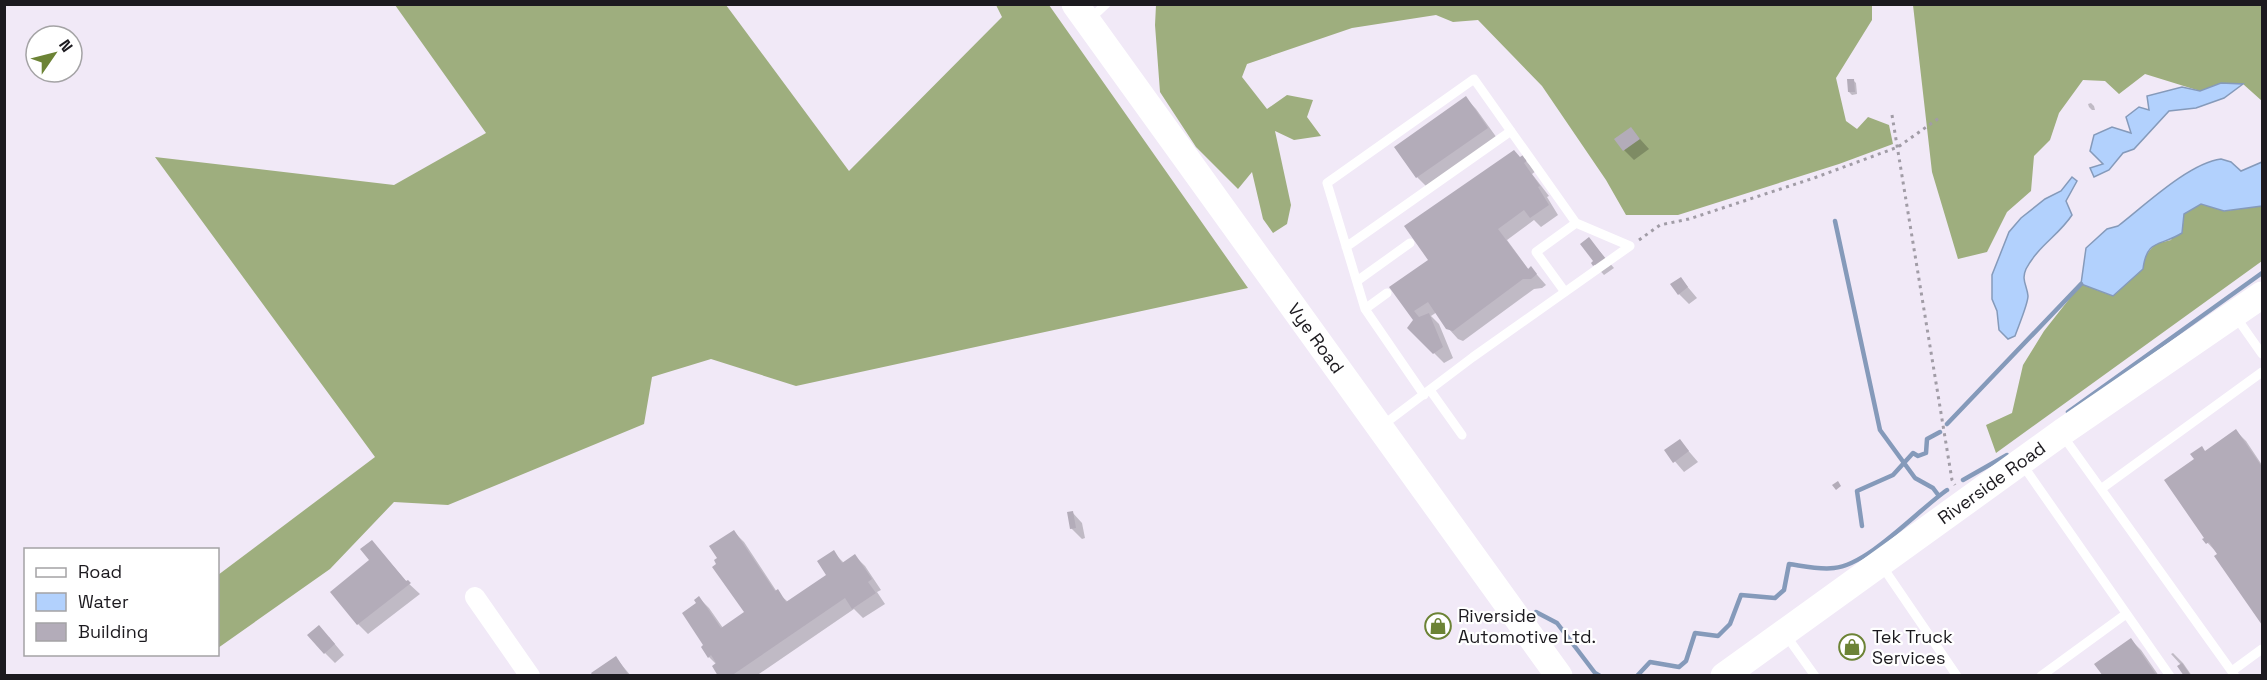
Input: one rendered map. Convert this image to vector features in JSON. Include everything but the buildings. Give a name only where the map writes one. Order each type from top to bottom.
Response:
[{"type":"main road","name":"Vye Road","points":[[1089,10],[1381,427],[1559,675]]},
{"type":"main road","name":"Riverside Road","points":[[1724,675],[2061,433],[2262,295]]},
{"type":"street","points":[[475,597],[530,675]]},
{"type":"lane","points":[[1462,435],[1365,309],[1328,183],[1474,79],[1576,223],[1630,246]]},
{"type":"lane","points":[[1347,247],[1511,131]]},
{"type":"lane","points":[[1565,292],[1536,252],[1576,223]]},
{"type":"lane","points":[[1357,280],[1410,243]]},
{"type":"lane","points":[[1381,427],[1630,246]]},
{"type":"lane","points":[[1365,309],[1387,293]]},
{"type":"lane","points":[[2235,315],[2262,354]]},
{"type":"lane","points":[[2101,489],[2262,372]]},
{"type":"lane","points":[[2061,433],[2233,673],[2262,649]]},
{"type":"lane","points":[[2020,462],[2170,675]]},
{"type":"lane","points":[[1880,562],[1957,675]]},
{"type":"lane","points":[[2041,675],[2126,614]]},
{"type":"lane","points":[[1784,632],[1815,675]]},
{"type":"path","points":[[1893,115],[1952,480],[1966,501]]},
{"type":"path","points":[[1630,246],[1660,225],[1689,219],[1814,178],[1898,147],[1940,118]]},
{"type":"green space","points":[[395,5],[726,5],[849,171],[1002,17],[996,5],[1049,5],[1248,288],[796,386],[711,359],[652,377],[644,424],[448,505],[394,502],[330,569],[219,647],[219,574],[375,457],[155,157],[394,185],[486,133]]},
{"type":"green space","points":[[1156,5],[1872,5],[1872,20],[1836,78],[1846,121],[1857,129],[1868,117],[1889,125],[1893,144],[1839,164],[1678,215],[1626,215],[1606,180],[1542,86],[1478,20],[1453,22],[1436,15],[1352,28],[1247,64],[1242,77],[1267,109],[1287,95],[1313,100],[1307,117],[1321,136],[1294,140],[1275,131],[1291,205],[1287,224],[1273,233],[1263,219],[1252,172],[1238,189],[1196,147],[1160,92],[1155,25]]},
{"type":"green space","points":[[1913,5],[2262,5],[2262,101],[2243,84],[2221,83],[2200,91],[2145,74],[2119,94],[2105,81],[2083,80],[2059,113],[2050,140],[2034,156],[2031,191],[2007,212],[1987,252],[1958,259],[1932,172]]},
{"type":"green space","points":[[2201,204],[2224,211],[2262,206],[2262,261],[1996,453],[1986,425],[2012,413],[2023,365],[2044,331],[2081,284],[2113,296],[2155,244],[2171,240],[2184,214]]},
{"type":"water","points":[[2221,83],[2243,84],[2224,98],[2196,108],[2169,111],[2134,149],[2123,153],[2109,170],[2094,177],[2090,168],[2103,164],[2090,151],[2094,135],[2112,127],[2131,133],[2126,117],[2139,107],[2149,110],[2147,96],[2182,87],[2200,91]]},
{"type":"water","points":[[2221,159],[2231,162],[2241,171],[2262,162],[2262,206],[2224,211],[2201,204],[2184,214],[2182,233],[2151,248],[2143,269],[2113,296],[2081,284],[2086,248],[2107,229],[2118,226],[2195,168]]},
{"type":"water","points":[[2072,177],[2077,181],[2066,201],[2072,215],[2036,254],[2026,269],[2024,276],[2028,296],[2026,304],[2015,336],[2008,339],[1999,330],[1997,311],[1992,299],[1992,275],[2009,232],[2021,218],[2045,199],[2061,191]]},
{"type":"waterway","points":[[1835,221],[1880,430],[1915,478],[1933,488],[1939,496]]},
{"type":"waterway","points":[[2068,412],[2262,273]]},
{"type":"waterway","points":[[1947,424],[2081,284]]},
{"type":"waterway","points":[[1862,526],[1857,491],[1893,475],[1913,453],[1918,456],[1926,453],[1927,439],[1940,432]]},
{"type":"waterway","points":[[1963,480],[2007,455]]},
{"type":"waterway","points":[[1637,676],[1650,662],[1679,667],[1686,661],[1695,633],[1718,636],[1730,624],[1741,595],[1775,598],[1784,590],[1789,564],[1812,568],[1834,568],[1847,565],[1877,547],[1947,490]]},
{"type":"waterway","points":[[1536,612],[1557,623],[1595,673],[1600,676]]},
{"type":"place","name":"Riverside Automotive Ltd.","points":[[1438,626]]},
{"type":"place","name":"Tek Truck Services","points":[[1852,647]]}]
